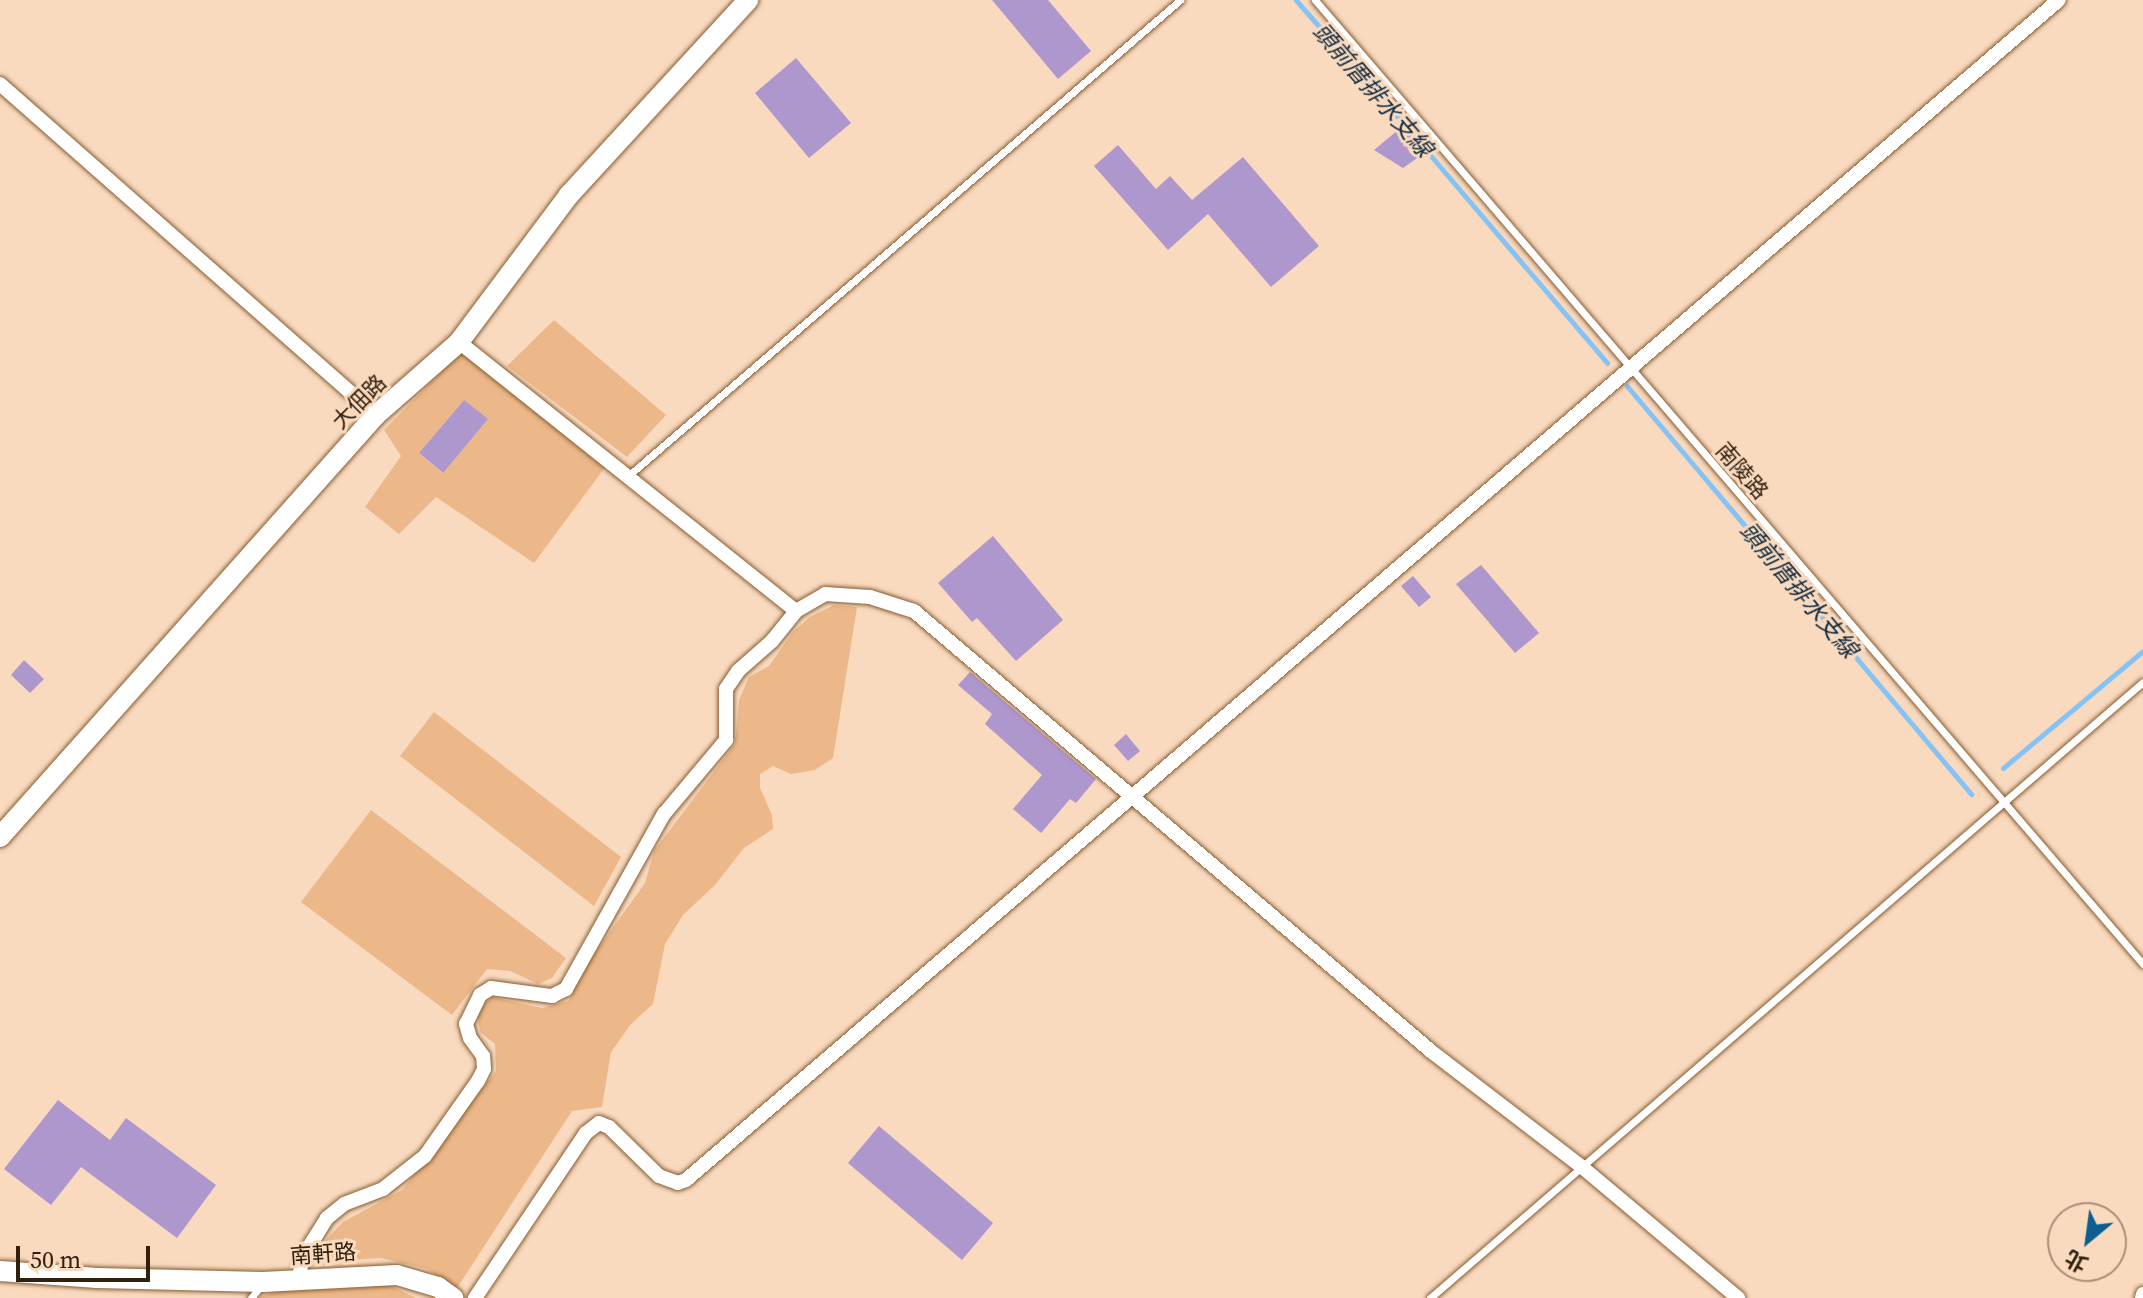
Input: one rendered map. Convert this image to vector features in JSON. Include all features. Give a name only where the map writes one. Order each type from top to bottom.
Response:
[{"type":"street","name":"大佃路","points":[[0,837],[376,415],[459,342],[569,195],[748,0]]},
{"type":"street","points":[[475,1298],[586,1133],[599,1123],[609,1127],[659,1176],[678,1183],[686,1180],[2059,0]]},
{"type":"street","points":[[0,84],[376,415]]},
{"type":"street","points":[[459,342],[796,611]]},
{"type":"street","points":[[299,1280],[302,1258],[327,1218],[344,1204],[383,1189],[425,1156],[478,1081],[484,1069],[483,1056],[470,1038],[466,1024],[480,995],[491,988],[552,996],[566,989],[664,814],[726,740],[726,689],[738,671],[772,641],[796,611],[825,594],[870,597],[914,611],[1432,1052],[1582,1167],[1738,1298]]},
{"type":"street","name":"南軒路","points":[[0,1271],[257,1290],[299,1280],[397,1275],[440,1294]]},
{"type":"lane","points":[[628,476],[1180,0]]},
{"type":"lane","name":"南陵路","points":[[1315,0],[2143,964]]},
{"type":"lane","points":[[1430,1298],[2143,682]]},
{"type":"shaded area","points":[[554,320],[666,415],[627,457],[507,366]]},
{"type":"shaded area","points":[[461,352],[606,466],[534,563],[436,497],[399,534],[365,507],[401,456],[384,430]],"holes":[[[464,400],[487,420],[442,473],[419,453]]]},
{"type":"shaded area","points":[[834,605],[857,607],[833,758],[815,770],[791,774],[773,766],[760,774],[760,788],[772,815],[773,829],[744,848],[715,885],[683,915],[665,944],[653,1004],[631,1024],[611,1052],[602,1107],[572,1111],[457,1288],[427,1269],[381,1258],[314,1262],[321,1245],[343,1222],[402,1190],[496,1071],[495,1044],[480,1032],[477,1013],[492,997],[542,1008],[568,1001],[592,957],[645,883],[654,851],[735,744],[739,700],[749,677],[769,666],[793,632],[810,617]]},
{"type":"shaded area","points":[[434,712],[621,857],[594,906],[400,756]]},
{"type":"shaded area","points":[[371,810],[566,958],[552,978],[538,984],[510,971],[487,969],[452,1015],[301,902]]},
{"type":"shaded area","points":[[383,1282],[416,1298],[258,1298],[284,1288]]},
{"type":"building","points":[[992,0],[1048,0],[1091,51],[1058,79]]},
{"type":"building","points":[[796,58],[851,123],[809,158],[755,93]]},
{"type":"building","points":[[1410,120],[1433,147],[1403,168],[1374,150]]},
{"type":"building","points":[[1118,145],[1156,189],[1170,176],[1192,200],[1243,157],[1319,246],[1271,287],[1208,214],[1168,250],[1094,166]]},
{"type":"building","points":[[464,400],[488,419],[443,473],[419,453]]},
{"type":"building","points":[[993,536],[1063,620],[1016,661],[977,618],[972,622],[938,583]]},
{"type":"building","points":[[1481,565],[1539,633],[1515,653],[1456,584]]},
{"type":"building","points":[[1413,576],[1431,597],[1419,607],[1401,586]]},
{"type":"building","points":[[24,660],[44,679],[30,693],[11,675]]},
{"type":"building","points":[[970,672],[1096,779],[1076,803],[1070,799],[1041,833],[1013,809],[1042,775],[985,724],[992,714],[958,685]]},
{"type":"building","points":[[1126,734],[1140,751],[1128,761],[1114,745]]},
{"type":"building","points":[[58,1100],[110,1140],[126,1118],[216,1185],[177,1238],[81,1167],[51,1205],[4,1169]]},
{"type":"building","points":[[879,1126],[993,1223],[962,1260],[848,1163]]},
{"type":"waterway","name":"頭前厝排水支線","points":[[1296,0],[1408,129]]},
{"type":"waterway","name":"頭前厝排水支線","points":[[1425,149],[1607,363]]},
{"type":"waterway","name":"頭前厝排水支線","points":[[1627,386],[1971,794]]},
{"type":"waterway","name":"頭前厝排水支線","points":[[2003,768],[2143,651]]}]
